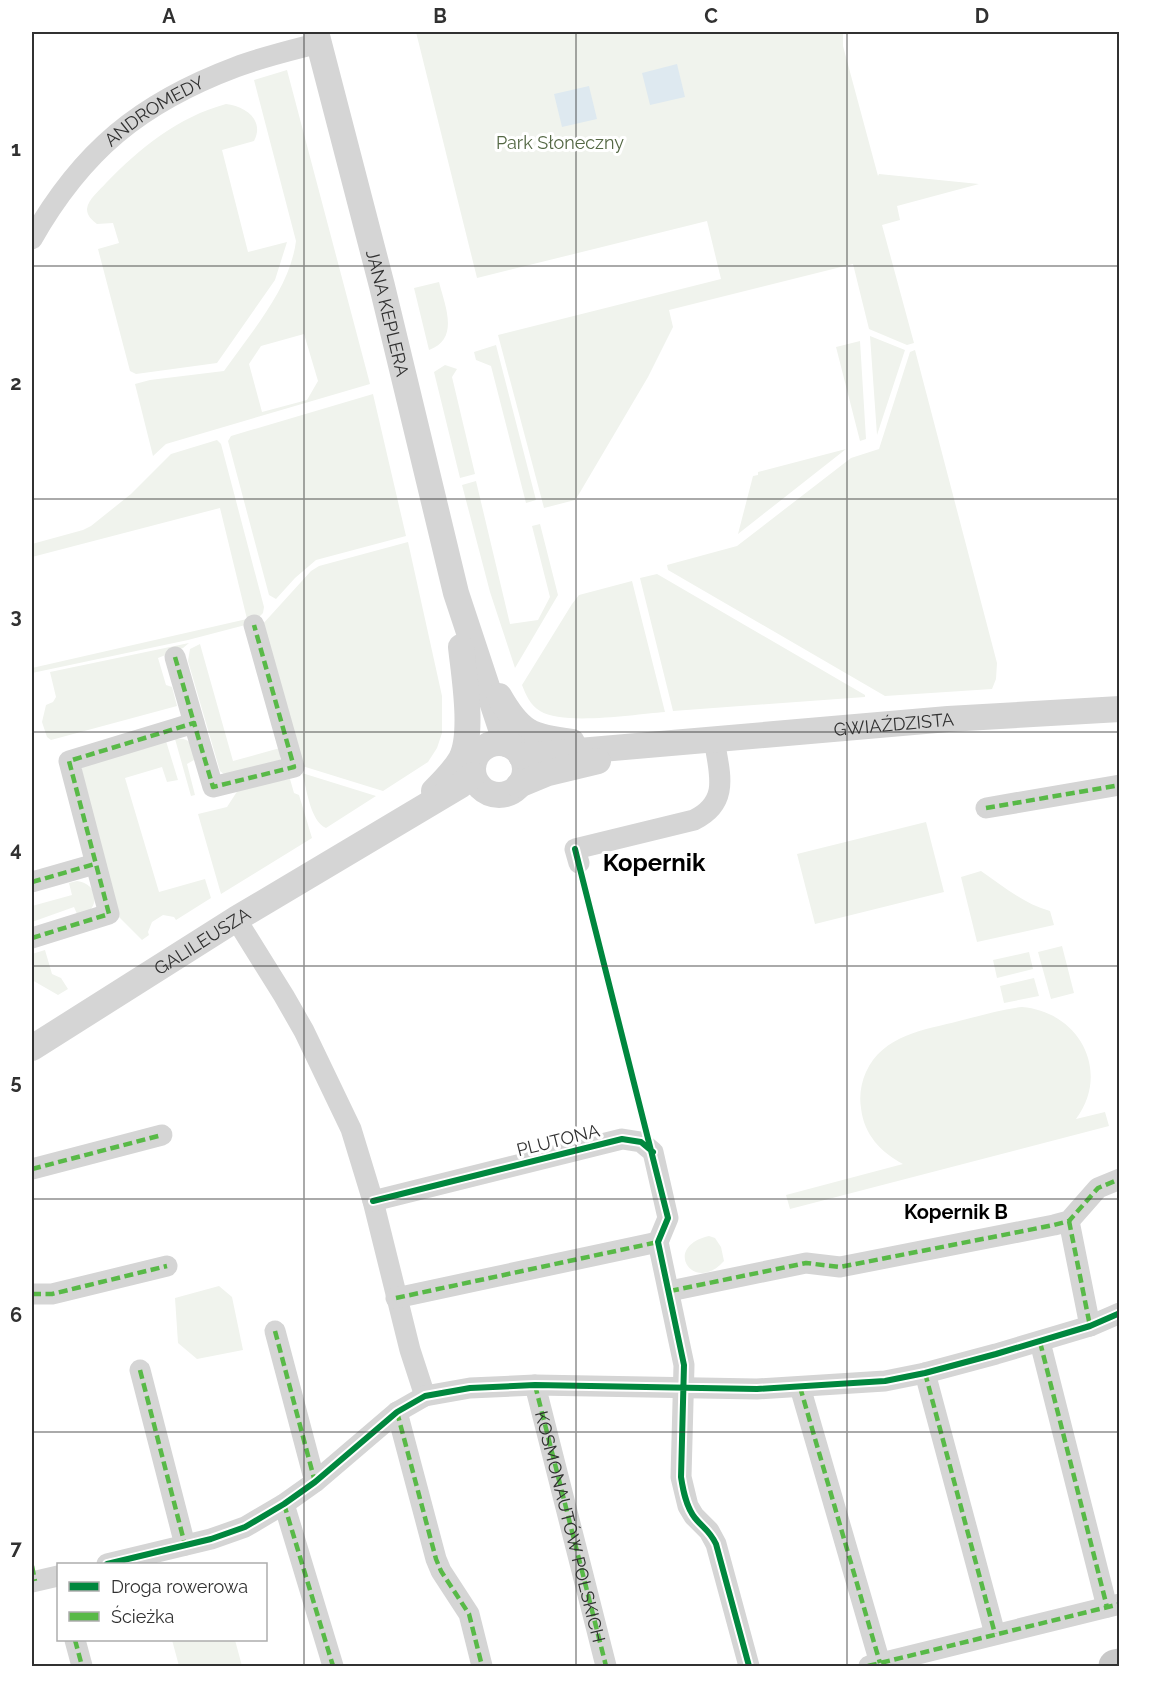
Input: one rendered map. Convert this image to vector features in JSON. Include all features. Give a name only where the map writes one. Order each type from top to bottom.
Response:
[{"type":"main road","points":[[1115,1666],[1119,1665]]},
{"type":"street","name":"ANDROMEDY","points":[[32,240],[67,186],[94,153],[146,111],[237,66],[318,37]]},
{"type":"street","name":"JANA KEPLERA","points":[[318,37],[382,286],[456,593],[464,637],[467,739],[462,757],[450,775],[405,818]]},
{"type":"street","points":[[174,657],[213,787],[294,767],[254,625]]},
{"type":"street","name":"JANA KEPLERA","points":[[464,637],[516,723],[537,736],[570,742],[618,746]]},
{"type":"street","name":"JANA KEPLERA","points":[[464,637],[504,749]]},
{"type":"street","name":"GWIAŹDZISTA","points":[[504,749],[669,744],[948,719],[1119,709]]},
{"type":"street","points":[[32,938],[109,914],[69,761],[194,723]]},
{"type":"street","points":[[579,863],[575,849],[694,820],[707,814],[716,803],[720,793],[714,739]]},
{"type":"street","name":"GWIAŹDZISTA","points":[[519,785],[548,773],[669,744]]},
{"type":"street","points":[[504,749],[525,766],[524,776],[519,785],[510,792],[500,795],[481,784],[474,760],[504,749]]},
{"type":"street","name":"GALILEUSZA","points":[[32,1048],[236,919],[461,785],[481,784]]},
{"type":"street","name":"GALILEUSZA","points":[[374,838],[450,807],[481,784]]},
{"type":"street","points":[[986,808],[1119,785]]},
{"type":"street","points":[[32,882],[95,864]]},
{"type":"street","points":[[236,919],[284,996],[324,1070],[351,1129],[425,1396]]},
{"type":"street","points":[[32,1169],[162,1135]]},
{"type":"street","name":"PLUTONA","points":[[373,1202],[622,1139],[641,1142],[653,1152],[668,1218],[658,1242]]},
{"type":"street","points":[[670,1291],[806,1263],[840,1267],[1069,1221],[1098,1188],[1119,1179]]},
{"type":"street","points":[[1069,1221],[1090,1326]]},
{"type":"street","points":[[396,1298],[658,1242],[682,1350],[684,1387],[681,1477],[683,1488],[694,1516],[709,1531],[716,1544],[749,1666]]},
{"type":"street","points":[[32,1293],[52,1294],[167,1266]]},
{"type":"street","name":"KOSMONAUTÓW POLSKICH","points":[[111,1563],[211,1539],[245,1527],[315,1482],[397,1412],[425,1396],[470,1388],[535,1385],[757,1389],[885,1381],[925,1373],[1040,1342],[1090,1326],[1119,1313]]},
{"type":"street","points":[[275,1331],[315,1482]]},
{"type":"street","points":[[800,1387],[874,1665],[1113,1605],[1040,1342]]},
{"type":"street","points":[[140,1370],[185,1545]]},
{"type":"street","points":[[925,1373],[995,1634]]},
{"type":"street","name":"KOSMONAUTÓW POLSKICH","points":[[535,1385],[606,1666]]},
{"type":"street","points":[[397,1412],[436,1559],[441,1571],[469,1614],[482,1666]]},
{"type":"street","points":[[284,1504],[333,1666]]},
{"type":"street","points":[[33,1576],[57,1576]]},
{"type":"street","points":[[75,1641],[82,1666]]},
{"type":"green space","name":"Park Słoneczny","points":[[416,32],[843,32],[843,46],[878,176],[879,174],[979,184],[897,206],[900,220],[882,225],[914,343],[907,345],[869,329],[853,264],[669,310],[673,327],[648,377],[579,494],[575,500],[544,508],[498,335],[721,279],[707,221],[477,278]]},
{"type":"green space","points":[[287,70],[370,384],[166,444],[153,456],[135,384],[224,371],[278,293],[292,259],[296,241],[254,80]],"holes":[[[304,334],[318,381],[307,400],[262,412],[249,364],[261,346]]]},
{"type":"green space","points":[[226,104],[246,111],[251,115],[257,127],[254,141],[222,150],[248,252],[287,242],[275,280],[217,363],[136,374],[130,371],[98,249],[119,243],[113,223],[97,224],[89,216],[88,205],[119,170],[161,135],[192,117]]},
{"type":"green space","points":[[439,282],[447,311],[447,330],[439,345],[429,350],[414,288]]},
{"type":"green space","points":[[870,336],[905,350],[877,435]]},
{"type":"green space","points":[[860,341],[866,439],[860,441],[836,347]]},
{"type":"green space","points":[[496,345],[536,500],[526,503],[491,366],[476,360],[474,352]]},
{"type":"green space","points":[[915,350],[997,663],[996,679],[992,689],[885,696],[668,570],[667,565],[737,546],[851,458],[879,449],[910,352]]},
{"type":"green space","points":[[445,365],[457,369],[452,377],[475,474],[460,478],[434,372]]},
{"type":"green space","points":[[373,394],[406,536],[316,560],[276,599],[269,595],[228,441],[231,436]]},
{"type":"green space","points":[[217,440],[221,444],[264,607],[263,613],[253,623],[188,640],[32,673],[32,668],[247,619],[220,508],[32,557],[32,544],[91,526],[131,494],[171,454]]},
{"type":"green space","points":[[846,449],[738,534],[753,476],[758,475],[758,472]]},
{"type":"green space","points":[[476,481],[510,624],[538,620],[550,597],[532,526],[540,524],[558,595],[515,668],[490,592],[462,485]]},
{"type":"green space","points":[[408,542],[442,696],[442,733],[437,748],[428,762],[383,791],[299,765],[261,626],[311,571],[319,566]]},
{"type":"green space","points":[[657,574],[865,697],[673,711],[640,578]]},
{"type":"green space","points":[[632,581],[665,712],[619,717],[566,718],[537,709],[529,700],[522,685],[572,604],[579,595]]},
{"type":"green space","points":[[189,643],[183,648],[158,658],[166,685],[172,687],[177,706],[51,740],[47,737],[42,722],[46,705],[53,702],[56,697],[50,672]]},
{"type":"green space","points":[[200,644],[233,761],[280,748],[280,760],[225,775],[220,771],[188,661],[190,649]]},
{"type":"green space","points":[[175,739],[190,742],[197,756],[187,764],[195,795],[191,796]]},
{"type":"green space","points":[[166,741],[178,780],[167,782],[162,767],[125,778],[159,892],[205,879],[211,898],[176,920],[174,917],[163,915],[152,922],[149,935],[142,940],[119,917],[81,770],[84,765]]},
{"type":"green space","points":[[302,773],[376,796],[326,828],[316,819]]},
{"type":"green space","points":[[290,779],[294,793],[299,795],[312,838],[221,894],[198,814],[227,807],[240,787]]},
{"type":"green space","points":[[926,822],[944,892],[815,924],[797,854]]},
{"type":"green space","points":[[981,871],[1023,899],[1050,911],[1054,925],[977,942],[961,877]]},
{"type":"green space","points":[[77,881],[87,884],[93,891],[95,899],[91,909],[77,914],[74,907],[32,922],[32,906],[72,895],[69,883]]},
{"type":"green space","points":[[1062,946],[1074,993],[1051,999],[1038,952]]},
{"type":"green space","points":[[45,950],[52,974],[61,978],[68,989],[58,995],[32,980],[32,954]]},
{"type":"green space","points":[[1029,952],[1033,969],[997,978],[993,960]]},
{"type":"green space","points":[[1034,978],[1039,996],[1004,1003],[1000,986]]},
{"type":"green space","points":[[1022,1007],[1042,1011],[1060,1020],[1074,1032],[1084,1047],[1090,1064],[1090,1082],[1086,1101],[1076,1119],[1105,1112],[1109,1126],[790,1209],[786,1195],[903,1164],[875,1142],[866,1126],[861,1108],[860,1094],[864,1076],[873,1060],[883,1050],[894,1042],[919,1031]]},
{"type":"green space","points":[[709,1236],[715,1238],[721,1247],[724,1261],[713,1270],[702,1273],[693,1271],[687,1265],[685,1258],[687,1249],[695,1242]]},
{"type":"green space","points":[[219,1286],[232,1297],[243,1350],[197,1359],[178,1343],[175,1298]]},
{"type":"green space","points":[[172,1641],[235,1641],[242,1666],[179,1666]]},
{"type":"shaded area","points":[[677,64],[685,97],[650,105],[642,73]]},
{"type":"shaded area","points":[[589,86],[597,119],[562,127],[554,94]]},
{"type":"marked path","points":[[32,938],[109,914],[69,761],[194,723],[213,787],[294,767],[254,625]]},
{"type":"marked path","points":[[175,657],[194,723]]},
{"type":"marked path","points":[[986,808],[1120,785]]},
{"type":"marked path","points":[[32,882],[95,864]]},
{"type":"marked path","points":[[32,1169],[162,1135]]},
{"type":"marked path","points":[[670,1291],[806,1263],[840,1267],[1054,1225],[1069,1221],[1098,1188],[1120,1179]]},
{"type":"marked path","points":[[1069,1221],[1090,1326]]},
{"type":"marked path","points":[[396,1298],[658,1242]]},
{"type":"marked path","points":[[32,1294],[52,1294],[167,1266]]},
{"type":"marked path","points":[[275,1331],[315,1482]]},
{"type":"marked path","points":[[1040,1342],[1107,1607]]},
{"type":"marked path","points":[[140,1370],[185,1545]]},
{"type":"marked path","points":[[925,1373],[995,1634]]},
{"type":"marked path","points":[[535,1385],[606,1666]]},
{"type":"marked path","points":[[800,1387],[880,1663]]},
{"type":"marked path","points":[[397,1412],[436,1559],[441,1571],[469,1614],[482,1666]]},
{"type":"marked path","points":[[284,1504],[333,1666]]},
{"type":"marked path","points":[[32,1566],[35,1581]]},
{"type":"marked path","points":[[868,1666],[1120,1604]]},
{"type":"marked path","points":[[75,1641],[82,1666]]},
{"type":"cycle path","points":[[575,849],[668,1218],[658,1242],[684,1365],[681,1477],[683,1487],[692,1514],[716,1544],[749,1666]]},
{"type":"cycle path","points":[[373,1201],[622,1139],[641,1142],[653,1152]]},
{"type":"cycle path","points":[[111,1563],[211,1539],[245,1527],[315,1482],[397,1412],[425,1396],[470,1388],[535,1385],[757,1389],[885,1381],[996,1354],[1090,1326],[1120,1313]]},
{"type":"district","name":"Kopernik","points":[[654,862]]},
{"type":"district","name":"Kopernik B","points":[[956,1212]]}]
